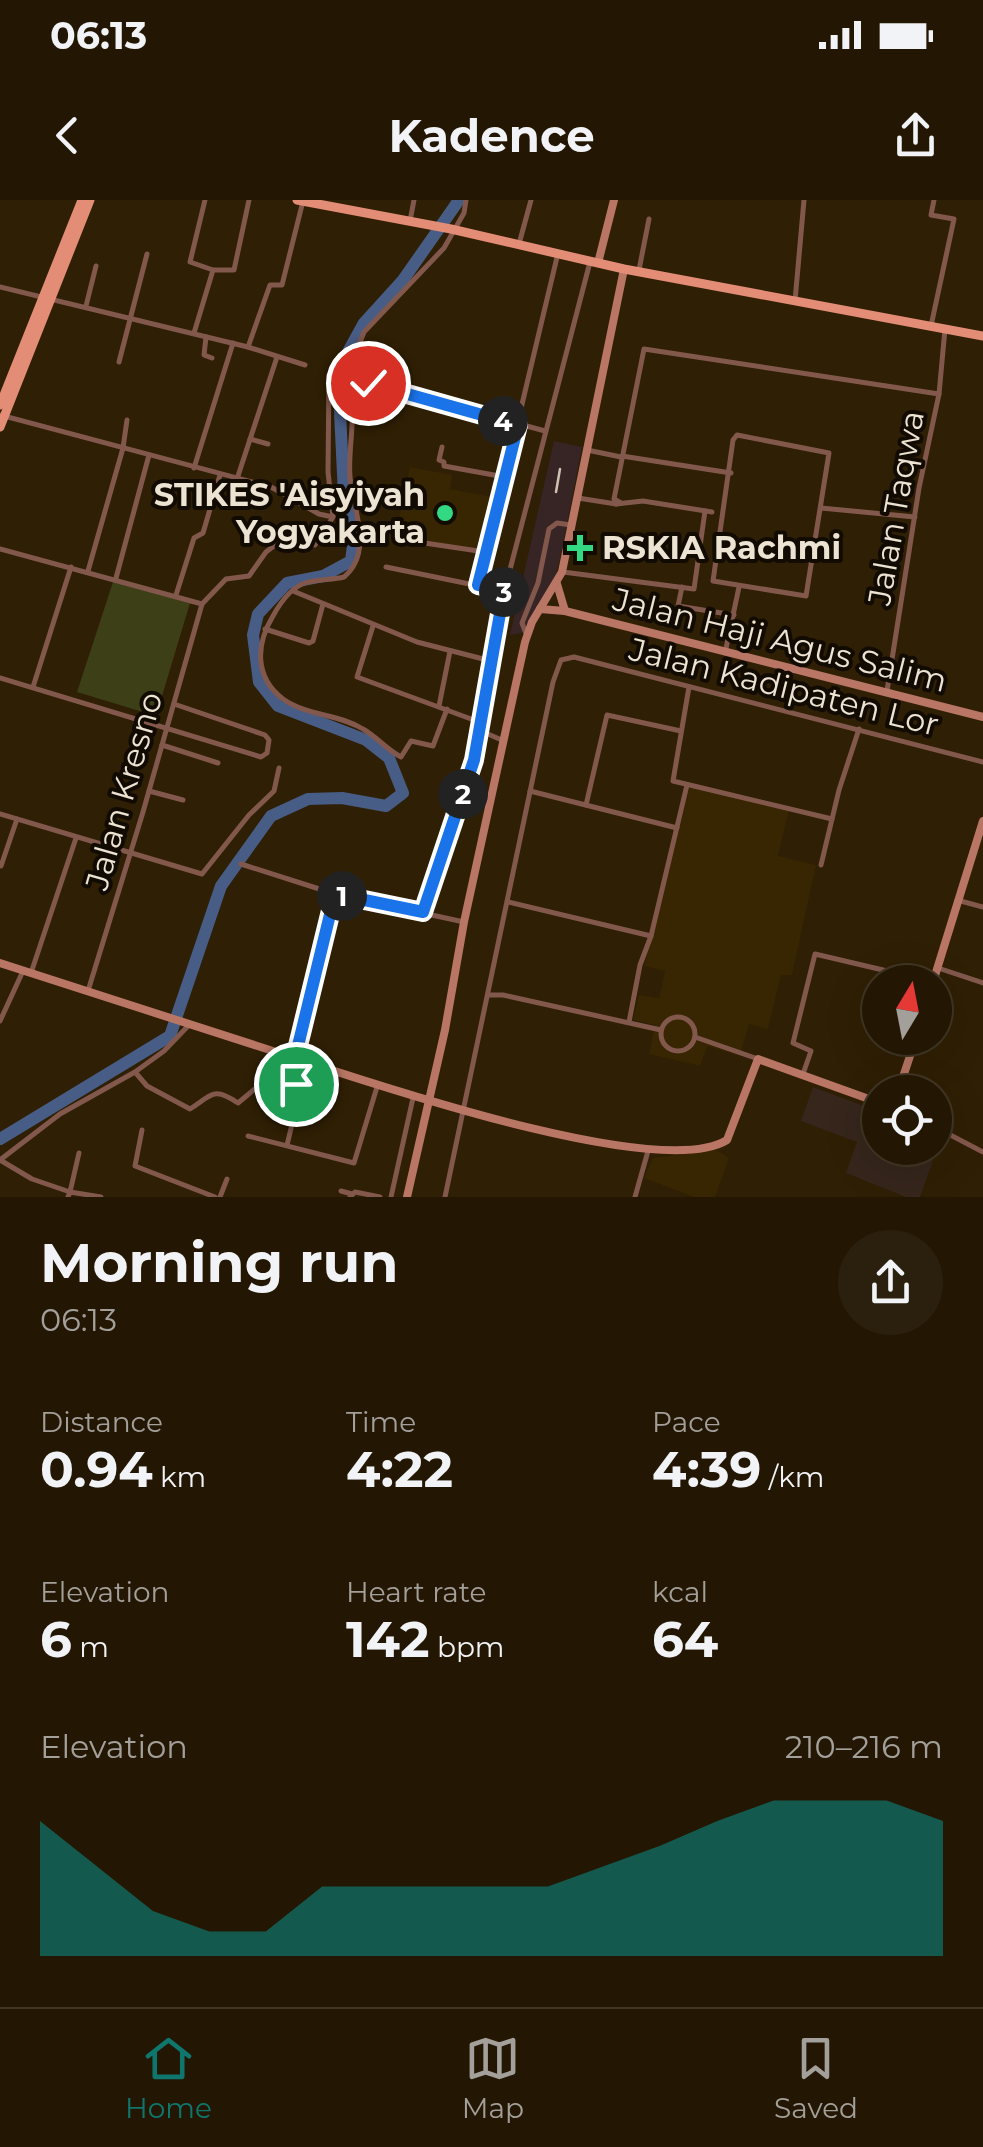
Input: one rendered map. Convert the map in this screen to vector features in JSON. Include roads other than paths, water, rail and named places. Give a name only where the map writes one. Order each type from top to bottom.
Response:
[{"type":"main road","points":[[1,419],[82,200]]},
{"type":"main road","points":[[0,405],[90,200]]},
{"type":"main road","points":[[300,201],[328,203],[639,272],[983,336]]},
{"type":"street","points":[[205,200],[190,262],[213,270],[234,271],[250,200]]},
{"type":"street","points":[[410,221],[414,200]]},
{"type":"street","points":[[466,200],[464,213],[444,248],[364,332],[355,355],[354,379],[545,432]]},
{"type":"street","points":[[518,244],[531,200]]},
{"type":"street","points":[[423,912],[474,760],[504,591],[545,432],[614,200]]},
{"type":"street","points":[[795,300],[804,200]]},
{"type":"street","points":[[932,326],[954,219],[931,215],[934,200]]},
{"type":"street","points":[[248,347],[270,285],[282,285],[300,201]]},
{"type":"street","points":[[639,272],[649,219]]},
{"type":"street","points":[[118,362],[147,254]]},
{"type":"street","points":[[478,585],[558,254]]},
{"type":"street","points":[[86,306],[96,266]]},
{"type":"street","points":[[407,1197],[526,636],[562,572],[624,269]]},
{"type":"street","points":[[194,334],[213,270]]},
{"type":"street","points":[[0,286],[306,365]]},
{"type":"street","name":"Jalan Taqwa","points":[[886,694],[939,394],[944,329]]},
{"type":"street","points":[[206,337],[204,355],[212,358]]},
{"type":"street","points":[[194,468],[233,344]]},
{"type":"street","points":[[618,503],[614,499],[644,349],[939,394]]},
{"type":"street","points":[[237,479],[277,356]]},
{"type":"street","points":[[0,549],[202,604],[226,579],[247,578],[266,552],[284,538],[317,544],[334,517],[328,465],[329,376]]},
{"type":"street","points":[[352,404],[350,476],[360,543],[356,560],[344,577],[306,583],[281,602],[265,629],[258,648],[260,659],[268,682],[294,705],[364,729],[396,755],[404,755],[412,740],[434,746],[448,709]]},
{"type":"street","points":[[1,419],[271,487],[319,514],[334,517]]},
{"type":"street","points":[[88,571],[128,420]]},
{"type":"street","points":[[736,436],[827,451],[821,508],[806,596],[713,581],[736,436]]},
{"type":"street","points":[[250,439],[268,444]]},
{"type":"street","points":[[442,447],[440,460],[444,466],[505,477]]},
{"type":"street","points":[[587,450],[731,473]]},
{"type":"street","points":[[116,578],[149,455]]},
{"type":"street","points":[[176,595],[194,538],[203,533],[220,475]]},
{"type":"street","points":[[562,572],[694,588],[708,511],[643,501],[618,503],[578,498]]},
{"type":"street","points":[[821,508],[915,517]]},
{"type":"street","points":[[526,636],[522,624],[538,583],[551,526],[572,526]]},
{"type":"street","points":[[418,542],[486,552]]},
{"type":"street","points":[[33,687],[71,567]]},
{"type":"street","points":[[386,567],[504,591]]},
{"type":"street","points":[[538,583],[542,604]]},
{"type":"street","name":"Jalan Haji Agus Salim","points":[[556,584],[565,611]]},
{"type":"street","points":[[725,653],[739,586]]},
{"type":"street","points":[[682,587],[678,606],[734,615]]},
{"type":"street","points":[[293,591],[373,626],[491,661]]},
{"type":"street","name":"Jalan Kresno","points":[[88,991],[202,604]]},
{"type":"street","points":[[265,629],[309,643],[323,604]]},
{"type":"street","name":"Jalan Haji Agus Salim","points":[[542,604],[983,717]]},
{"type":"street","points":[[373,626],[356,677],[482,723]]},
{"type":"street","points":[[439,706],[450,650]]},
{"type":"street","name":"Jalan Kadipaten Lor","points":[[530,791],[555,672],[561,660],[574,658],[983,762]]},
{"type":"street","points":[[0,678],[238,752],[262,758],[268,753],[270,740],[264,736],[174,704]]},
{"type":"street","points":[[690,687],[672,778],[687,785],[832,819]]},
{"type":"street","points":[[586,805],[607,715],[680,731]]},
{"type":"street","points":[[821,866],[859,730]]},
{"type":"street","points":[[480,732],[504,741]]},
{"type":"street","points":[[162,746],[218,762]]},
{"type":"street","points":[[0,814],[202,874],[249,815],[274,791],[279,768]]},
{"type":"street","points":[[629,1022],[687,785]]},
{"type":"street","points":[[445,1197],[530,791],[677,828]]},
{"type":"street","points":[[149,792],[183,800]]},
{"type":"street","points":[[2,866],[17,819]]},
{"type":"street","points":[[939,965],[983,821]]},
{"type":"street","points":[[0,1022],[27,972],[76,837]]},
{"type":"street","points":[[241,864],[335,894],[464,922]]},
{"type":"street","points":[[287,1145],[300,1090],[296,1088],[298,1059],[335,894]]},
{"type":"street","points":[[957,900],[983,907]]},
{"type":"street","points":[[508,902],[651,936]]},
{"type":"street","points":[[803,1074],[811,1050],[794,1043],[815,954],[862,965]]},
{"type":"street","points":[[0,963],[430,1103],[648,1151],[696,1150],[726,1140],[758,1059]]},
{"type":"street","points":[[952,973],[983,983]]},
{"type":"street","points":[[489,985],[503,995]]},
{"type":"street","points":[[486,995],[503,995],[661,1030]]},
{"type":"street","points":[[682,1018],[691,1023],[695,1037],[686,1050],[674,1051],[665,1046],[661,1030],[666,1021],[682,1018]]},
{"type":"street","points":[[101,1197],[69,1194],[0,1160],[60,1114],[164,1052],[189,1024]]},
{"type":"street","points":[[695,1037],[862,1096]]},
{"type":"street","points":[[135,1072],[147,1086],[190,1109],[213,1092],[238,1103],[256,1088],[278,1052]]},
{"type":"street","points":[[248,1136],[356,1162],[377,1086]]},
{"type":"street","points":[[392,1197],[414,1098]]},
{"type":"street","points":[[142,1130],[135,1166],[217,1197],[227,1179]]},
{"type":"street","points":[[952,1135],[983,1151]]},
{"type":"street","points":[[635,1197],[648,1151]]},
{"type":"street","points":[[69,1194],[79,1154]]},
{"type":"street","points":[[184,1195],[188,1187]]},
{"type":"street","points":[[341,1192],[380,1197]]},
{"type":"waterway","points":[[0,1139],[170,1036],[221,886],[271,816],[308,799],[342,798],[386,806],[403,793],[389,758],[366,740],[278,706],[259,682],[253,635],[258,614],[287,583],[323,576],[351,561],[354,537],[344,495],[338,370],[364,323],[403,280],[459,200]]},
{"type":"railway","points":[[556,492],[560,469]]},
{"type":"place","name":"STIKES 'Aisyiyah Yogyakarta","points":[[445,513]]},
{"type":"place","name":"RSKIA Rachmi","points":[[580,548]]}]
